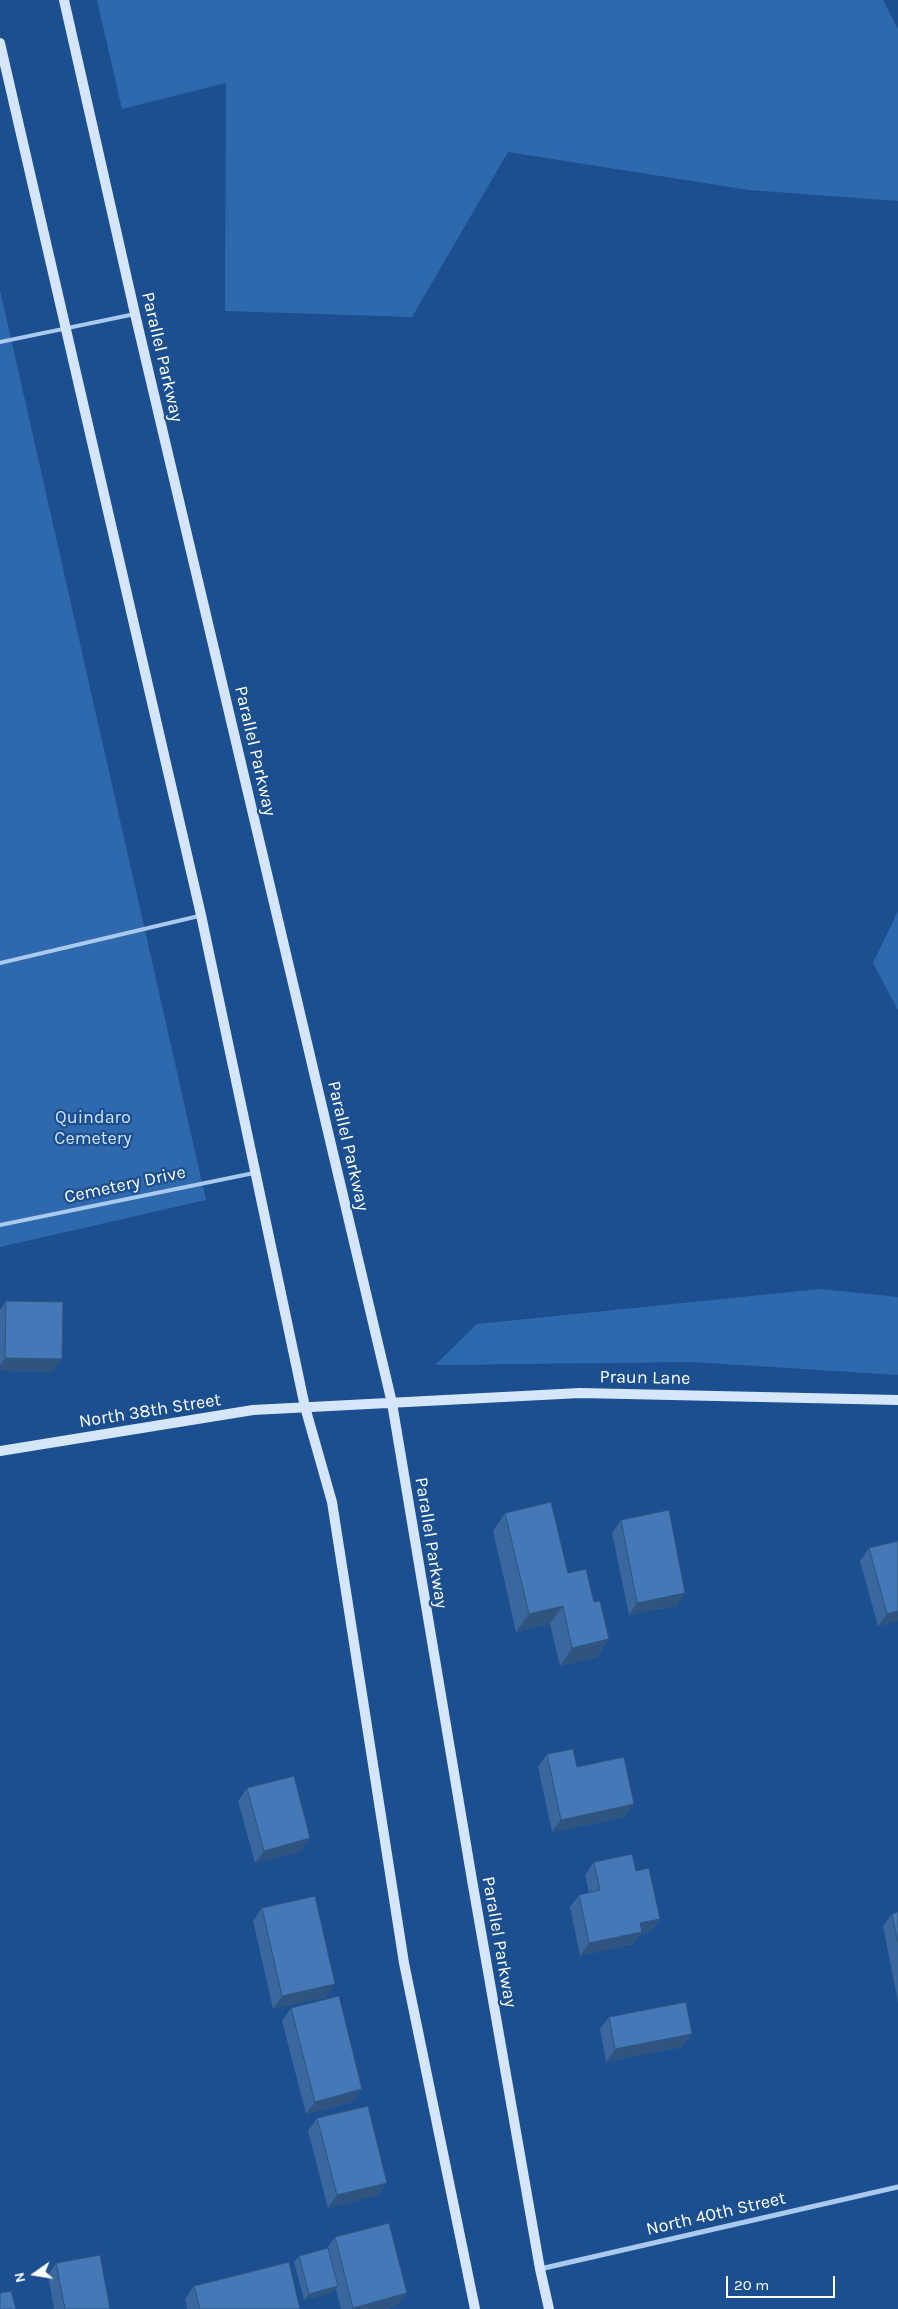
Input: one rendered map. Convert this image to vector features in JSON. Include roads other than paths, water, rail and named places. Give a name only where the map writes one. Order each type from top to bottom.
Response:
[{"type":"main road","name":"Parallel Parkway","points":[[64,0],[135,314],[392,1403],[540,2269],[549,2309]]},
{"type":"main road","points":[[0,43],[201,916],[306,1407],[332,1502],[404,1963],[475,2309]]},
{"type":"main road","name":"Praun Lane","points":[[306,1407],[580,1393],[898,1400]]},
{"type":"main road","name":"North 38th Street","points":[[0,1452],[253,1410],[306,1407]]},
{"type":"street","name":"North 40th Street","points":[[540,2269],[898,2187]]},
{"type":"lane","points":[[0,342],[135,314]]},
{"type":"lane","points":[[0,963],[201,916]]},
{"type":"lane","name":"Cemetery Drive","points":[[0,1225],[256,1172]]},
{"type":"park label","name":"Quindaro Cemetery","points":[[93,1128]]}]
